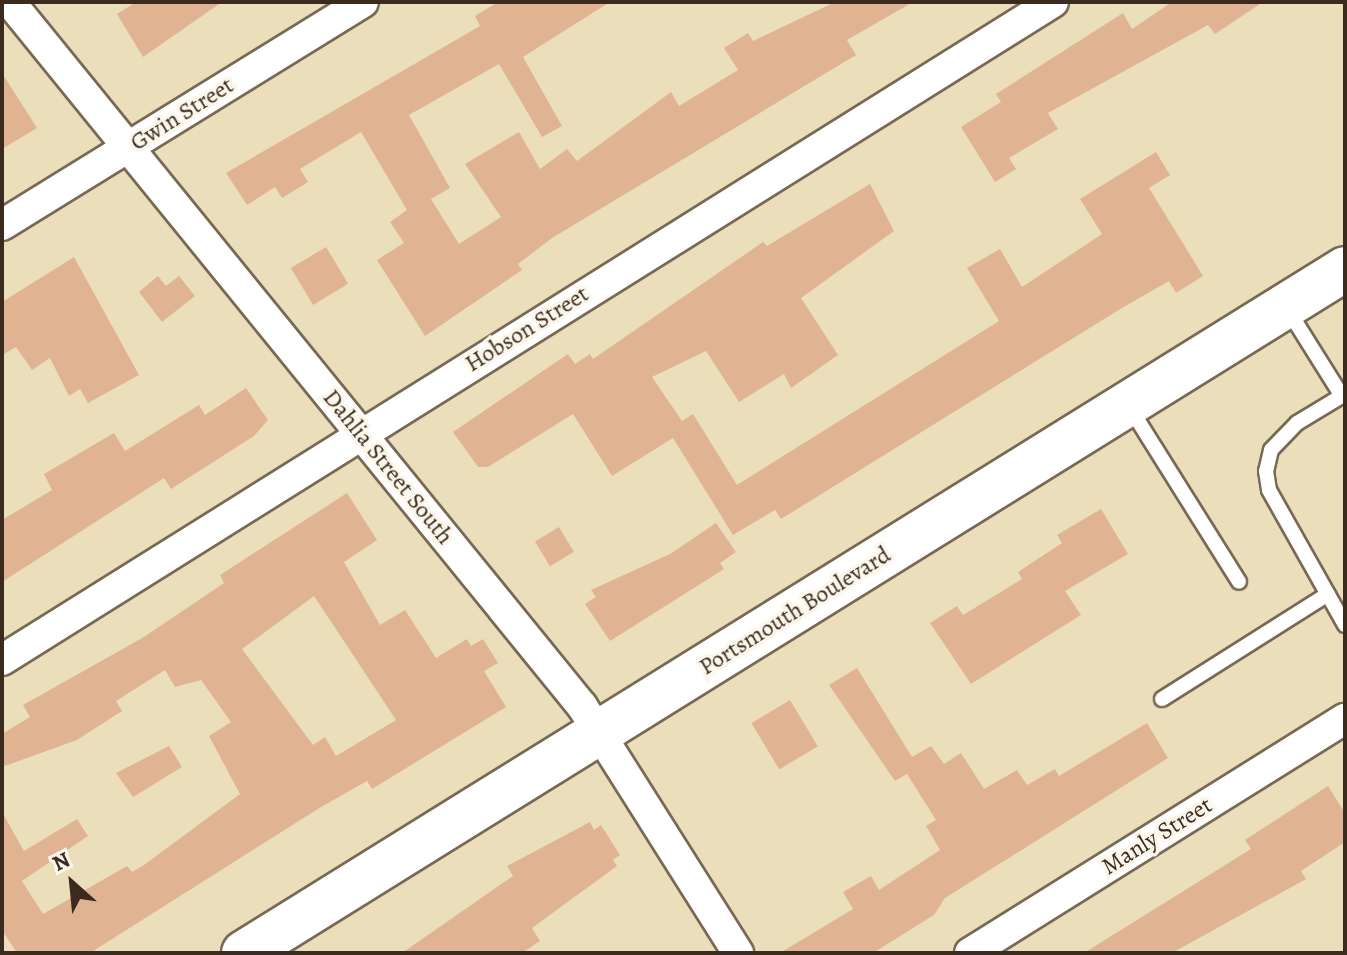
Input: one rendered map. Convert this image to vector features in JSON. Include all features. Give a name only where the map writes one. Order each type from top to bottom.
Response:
[{"type":"main road","name":"Portsmouth Boulevard","points":[[244,953],[1345,269]]},
{"type":"street","name":"Dahlia Street South","points":[[10,2],[125,149],[361,432],[600,732],[738,953]]},
{"type":"street","name":"Gwin Street","points":[[2,225],[363,2]]},
{"type":"street","name":"Hobson Street","points":[[2,660],[361,432],[1053,2]]},
{"type":"street","name":"Manly Street","points":[[970,953],[1345,719]]},
{"type":"lane","points":[[1285,307],[1343,395],[1297,423],[1271,450],[1266,471],[1269,490],[1345,625]]},
{"type":"lane","points":[[1128,404],[1239,582]]},
{"type":"lane","points":[[1162,699],[1328,594]]},
{"type":"building","points":[[136,2],[222,2],[143,57],[117,14]]},
{"type":"building","points":[[498,2],[610,2],[523,57],[562,126],[542,137],[499,64],[409,115],[450,188],[431,199],[459,244],[501,217],[465,164],[519,132],[540,169],[567,149],[577,161],[671,92],[679,106],[738,70],[724,48],[748,33],[753,41],[835,2],[913,2],[847,40],[856,55],[552,238],[518,264],[522,270],[425,336],[377,260],[404,243],[390,222],[407,210],[361,132],[300,169],[308,182],[282,198],[275,187],[247,205],[226,173],[480,26],[475,16]]},
{"type":"building","points":[[1172,2],[1263,2],[1215,34],[1208,25],[1048,113],[1058,129],[1009,158],[1016,169],[995,182],[961,127],[1001,102],[996,94],[1123,13],[1132,29]]},
{"type":"building","points":[[2,73],[37,128],[2,149]]},
{"type":"building","points":[[1156,152],[1170,175],[1149,188],[1203,276],[1176,293],[1169,281],[1122,308],[781,519],[775,510],[733,535],[673,438],[612,476],[573,414],[488,467],[478,467],[453,432],[568,354],[575,364],[590,354],[593,359],[763,242],[767,246],[870,184],[894,231],[801,298],[838,355],[791,388],[784,374],[739,402],[706,351],[652,377],[682,421],[693,414],[737,485],[999,321],[967,268],[1000,249],[1022,287],[1102,234],[1080,199]]},
{"type":"building","points":[[326,247],[348,284],[313,305],[291,268]]},
{"type":"building","points":[[74,257],[139,375],[88,403],[80,389],[69,396],[50,358],[32,370],[16,347],[2,355],[2,302]]},
{"type":"building","points":[[158,276],[166,286],[179,276],[195,296],[162,322],[139,292]]},
{"type":"building","points":[[246,388],[268,420],[254,436],[171,489],[164,478],[2,582],[2,520],[52,490],[44,474],[114,433],[125,451],[199,405],[205,415]]},
{"type":"building","points":[[347,493],[377,540],[344,562],[380,625],[405,610],[436,658],[467,639],[471,646],[483,639],[498,663],[484,671],[506,707],[372,789],[367,781],[321,807],[90,953],[17,953],[2,930],[2,812],[24,851],[77,819],[88,836],[22,881],[43,914],[127,866],[132,872],[144,865],[240,794],[209,736],[231,722],[201,680],[175,687],[165,670],[116,701],[122,711],[77,740],[2,767],[2,734],[30,717],[23,705],[144,637],[224,583],[220,575]],"holes":[[[314,596],[396,720],[336,756],[325,737],[313,745],[242,649]]]},
{"type":"building","points":[[1101,509],[1128,554],[1065,591],[1081,615],[971,684],[930,623],[957,606],[963,615],[1022,579],[1018,572],[1062,543],[1057,535]]},
{"type":"building","points":[[716,523],[736,552],[720,563],[724,569],[610,641],[585,604],[596,597],[591,590],[670,554]]},
{"type":"building","points":[[559,527],[574,552],[550,566],[535,541]]},
{"type":"building","points":[[857,668],[912,757],[931,746],[944,764],[961,753],[984,789],[1017,770],[1027,785],[1055,769],[1059,776],[1147,723],[1168,758],[945,898],[934,915],[873,953],[780,953],[853,909],[843,892],[871,876],[879,890],[940,850],[926,826],[936,820],[907,774],[895,781],[829,685]]},
{"type":"building","points":[[790,700],[818,746],[779,769],[751,723]]},
{"type":"building","points":[[169,746],[182,767],[133,797],[116,773]]},
{"type":"building","points":[[1328,786],[1345,813],[1345,842],[1301,871],[1306,879],[1172,953],[1084,953],[1251,849],[1245,840]]},
{"type":"building","points":[[590,822],[594,830],[601,825],[620,855],[613,860],[617,866],[532,928],[540,941],[522,953],[402,953],[513,876],[507,866]]}]
